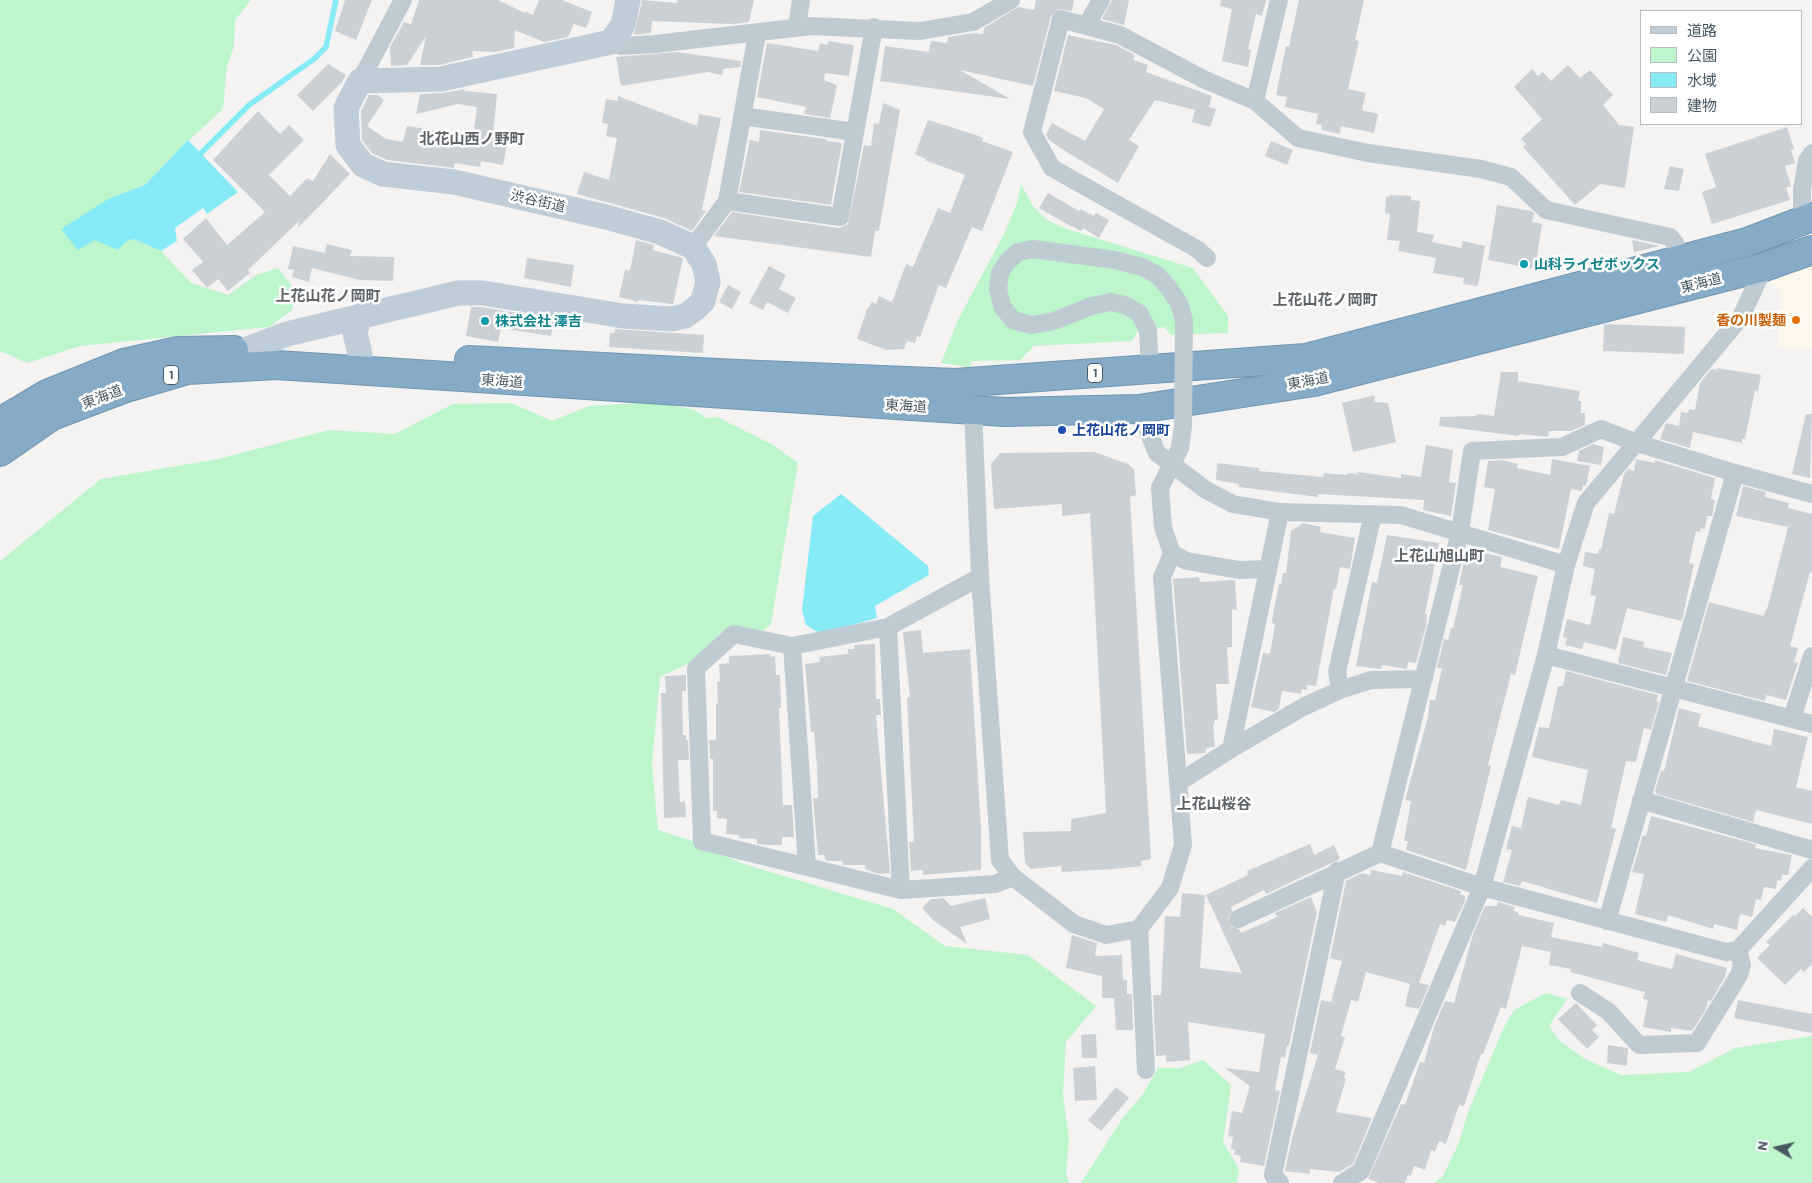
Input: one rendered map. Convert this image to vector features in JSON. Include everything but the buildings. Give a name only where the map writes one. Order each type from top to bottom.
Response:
[{"type":"highway","name":"東海道","points":[[0,422],[47,394],[124,363],[178,351],[276,349],[737,374],[955,383],[1306,358],[1747,242],[1807,219]]},
{"type":"highway","name":"東海道","points":[[0,452],[52,416],[126,388],[186,370],[276,365],[1005,412],[1139,409],[1314,382],[1764,266],[1812,250]]},
{"type":"main road","points":[[360,81],[441,79],[611,42],[623,25],[628,0]]},
{"type":"main road","name":"渋谷街道","points":[[360,81],[346,108],[345,121],[348,145],[363,165],[383,174],[454,182],[606,217],[660,232],[693,247]]},
{"type":"main road","points":[[245,350],[287,334],[458,293],[483,293],[624,316],[671,319],[685,316],[703,301],[708,282],[704,264],[693,247]]},
{"type":"main road","points":[[360,316],[355,333],[360,354]]},
{"type":"street","points":[[360,81],[403,0]]},
{"type":"street","points":[[798,27],[801,0]]},
{"type":"street","points":[[611,42],[621,46],[757,34],[798,27],[920,31],[973,22],[1011,0]]},
{"type":"street","points":[[1086,26],[1101,0]]},
{"type":"street","points":[[1255,102],[1279,0]]},
{"type":"street","points":[[1207,258],[1197,249],[1052,168],[1032,132],[1062,19],[1120,35],[1204,79],[1255,102],[1298,138],[1368,153],[1481,169],[1511,177],[1546,210],[1670,237],[1675,243],[1679,260]]},
{"type":"street","points":[[727,201],[840,217],[874,28]]},
{"type":"street","points":[[693,247],[727,201],[757,34]]},
{"type":"street","points":[[742,116],[855,132]]},
{"type":"street","points":[[1807,219],[1802,189],[1807,161],[1812,153]]},
{"type":"street","points":[[1146,1070],[1139,929],[1170,888],[1183,845],[1162,577],[1172,554],[1162,527],[1160,488],[1180,448],[1183,426],[1184,320],[1179,303],[1168,287],[1156,274],[1142,267],[1115,260],[1033,249],[1018,252],[1007,262],[1000,273],[998,289],[1002,306],[1013,320],[1031,325],[1054,321],[1091,306],[1111,302],[1125,305],[1139,313],[1148,330],[1150,370]]},
{"type":"street","points":[[1342,1183],[1361,1172],[1482,887],[1546,655],[1566,565],[1586,503],[1740,317],[1764,266]]},
{"type":"street","points":[[974,409],[980,576],[1000,860],[1013,877],[1074,924],[1106,935],[1139,929]]},
{"type":"street","points":[[1139,409],[1158,452],[1206,490],[1233,504],[1280,512],[1401,515],[1566,565]]},
{"type":"street","points":[[1380,853],[1460,532],[1472,450],[1562,447],[1601,429],[1637,443],[1735,474],[1812,494]]},
{"type":"street","points":[[1607,921],[1735,474]]},
{"type":"street","points":[[1231,748],[1280,512]]},
{"type":"street","points":[[1340,690],[1337,672],[1373,514]]},
{"type":"street","points":[[1172,554],[1187,561],[1239,570],[1268,569]]},
{"type":"street","points":[[980,576],[888,627],[792,646],[734,634],[696,668],[702,841],[901,890],[995,884],[1013,877]]},
{"type":"street","points":[[888,627],[901,890]]},
{"type":"street","points":[[792,646],[806,866]]},
{"type":"street","points":[[1546,655],[1812,724]]},
{"type":"street","points":[[1792,718],[1812,656]]},
{"type":"street","points":[[1178,783],[1231,748],[1303,707],[1340,690],[1371,680],[1424,679]]},
{"type":"street","points":[[1641,800],[1812,850]]},
{"type":"street","points":[[1238,919],[1337,871],[1380,853],[1482,887],[1726,952],[1738,950],[1812,868]]},
{"type":"street","points":[[1280,1183],[1274,1175],[1337,871]]},
{"type":"street","points":[[1580,994],[1608,1011],[1639,1045],[1696,1043],[1739,975],[1742,965],[1738,950]]},
{"type":"shaded area","name":"香の川製麺","points":[[1812,265],[1812,350],[1778,348],[1781,292],[1769,282]]},
{"type":"green space","points":[[0,0],[251,0],[235,20],[234,46],[227,67],[223,109],[170,158],[145,185],[110,198],[95,240],[125,242],[134,239],[161,251],[191,283],[228,295],[256,275],[278,268],[296,291],[292,310],[269,327],[80,346],[27,363],[0,351]]},
{"type":"green space","points":[[1021,184],[1033,206],[1047,220],[1067,229],[1193,268],[1228,316],[1228,333],[1171,335],[1164,327],[1137,332],[1132,341],[1034,346],[1020,360],[972,361],[970,367],[941,363],[958,320],[1004,234],[1017,203]]},
{"type":"green space","points":[[660,402],[695,410],[706,418],[717,417],[773,445],[798,463],[771,624],[763,631],[732,626],[696,660],[660,677],[652,764],[658,830],[696,842],[741,863],[893,909],[945,946],[1028,955],[1096,1006],[1066,1042],[1063,1095],[1069,1139],[1066,1173],[1069,1183],[0,1183],[0,561],[101,479],[218,459],[329,430],[395,434],[453,404],[511,403],[552,421],[589,406]]},
{"type":"green space","points":[[1546,993],[1567,999],[1549,1026],[1559,1040],[1585,1059],[1621,1075],[1689,1072],[1735,1048],[1812,1036],[1812,1183],[1434,1183],[1443,1176],[1458,1145],[1468,1112],[1504,1027],[1514,1010]]},
{"type":"green space","points":[[1203,1060],[1231,1085],[1223,1142],[1239,1169],[1237,1183],[1081,1183],[1122,1119],[1143,1094],[1158,1068],[1180,1068]]},
{"type":"water","points":[[188,140],[238,192],[207,214],[203,208],[175,228],[177,241],[161,251],[134,239],[125,242],[118,250],[95,240],[78,250],[61,229],[110,198],[145,185]]},
{"type":"water","points":[[841,494],[928,566],[929,575],[875,606],[877,618],[821,634],[806,625],[802,610],[813,516]]},
{"type":"waterway","points":[[196,158],[249,105],[314,59],[326,47],[336,0]]},
{"type":"place","name":"山科ライゼボックス","points":[[1524,264]]},
{"type":"place","name":"香の川製麺","points":[[1796,320]]},
{"type":"place","name":"株式会社 澤吉","points":[[485,321]]},
{"type":"place","name":"上花山花ノ岡町","points":[[1062,430]]},
{"type":"district","name":"北花山西ノ野町","points":[[472,139]]},
{"type":"district","name":"上花山花ノ岡町","points":[[328,296]]},
{"type":"district","name":"上花山花ノ岡町","points":[[1325,300]]},
{"type":"district","name":"上花山旭山町","points":[[1439,556]]},
{"type":"district","name":"上花山桜谷","points":[[1214,804]]}]
